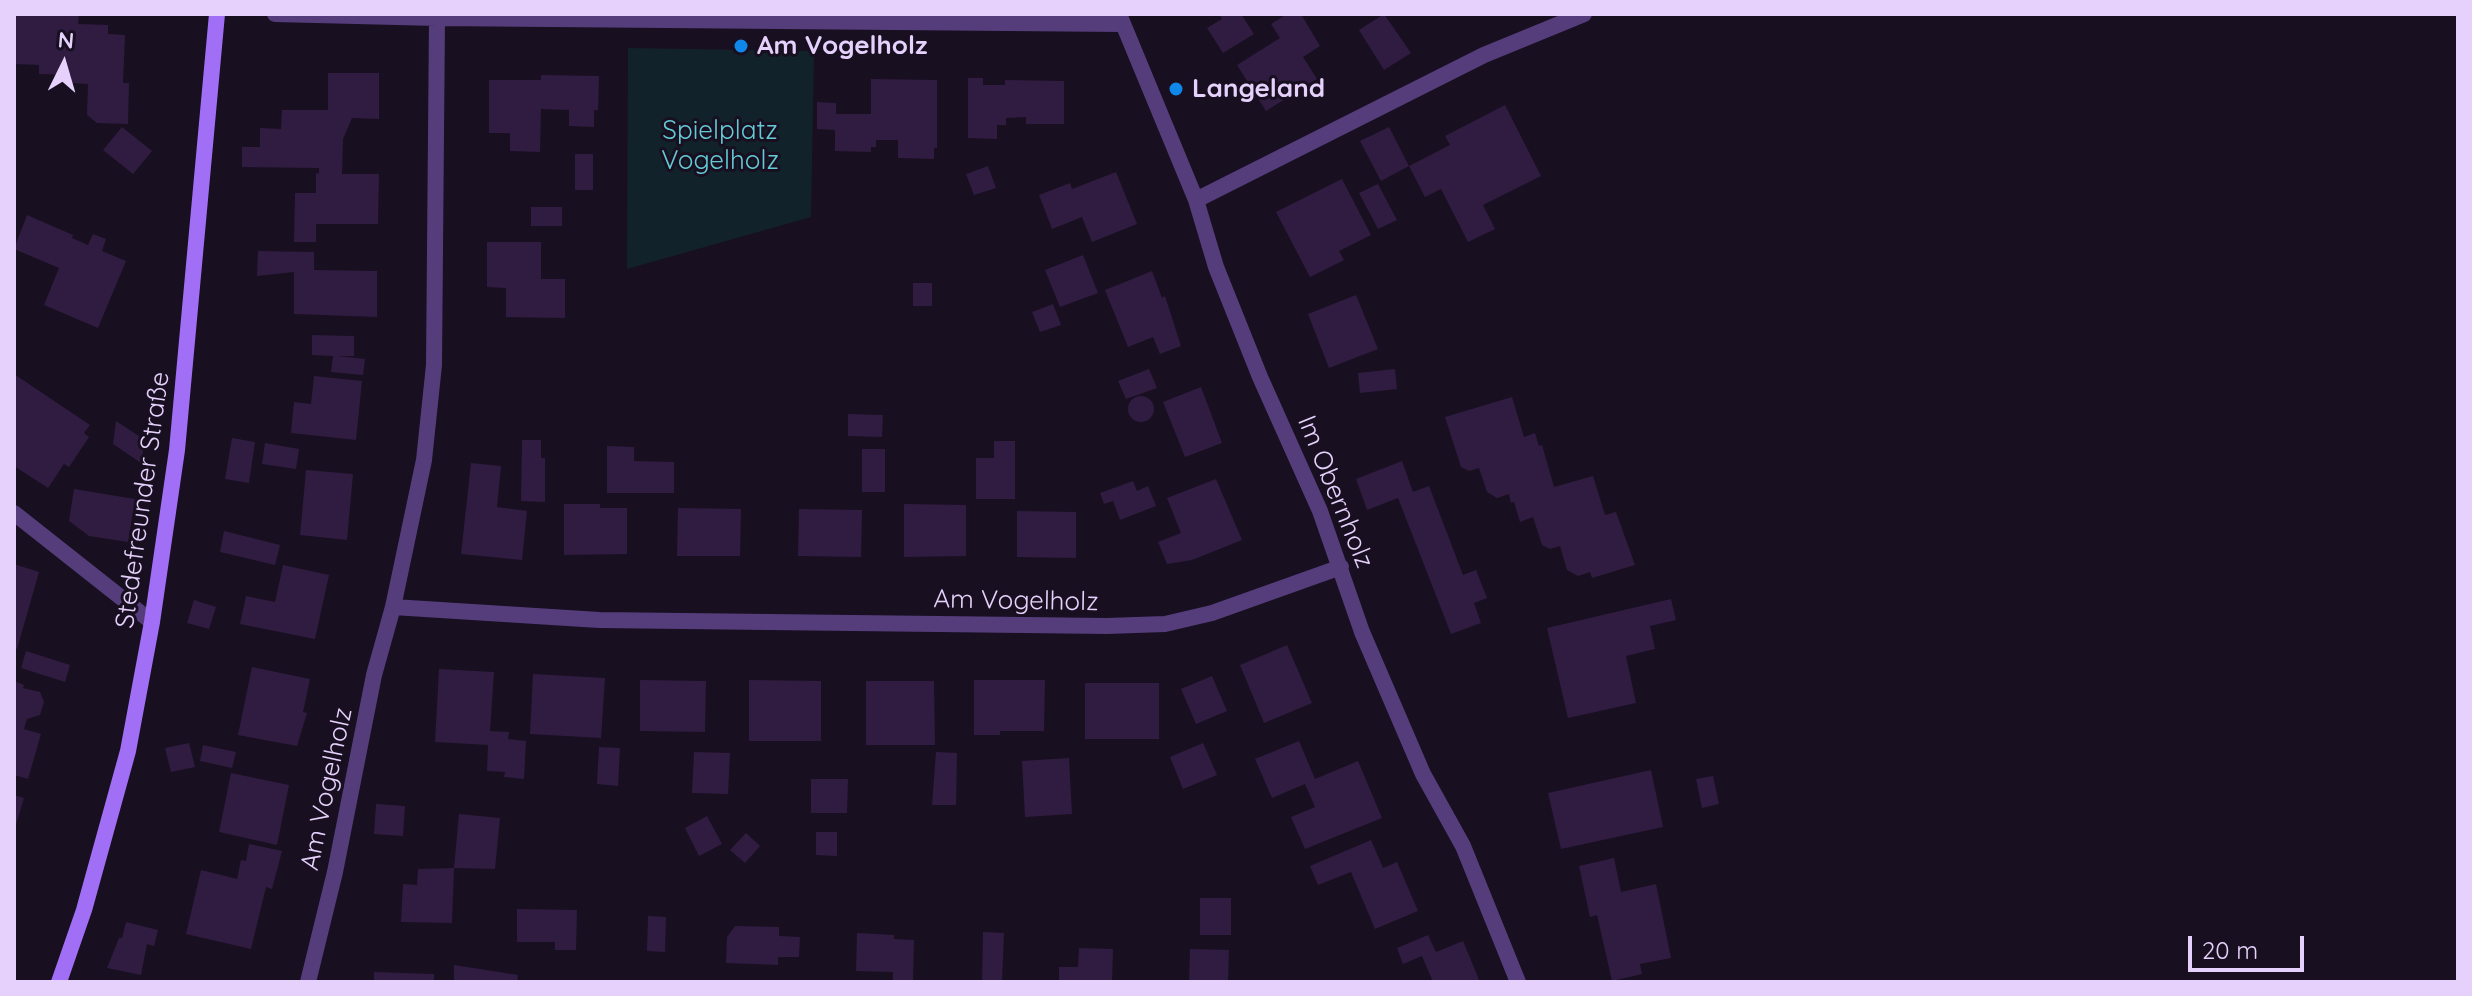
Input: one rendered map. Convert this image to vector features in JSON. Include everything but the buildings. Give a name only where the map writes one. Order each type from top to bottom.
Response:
[{"type":"street","name":"Stedefreunder Straße","points":[[59,982],[84,910],[128,751],[152,622],[177,450],[217,14]]},
{"type":"street","points":[[275,14],[437,18],[1120,19]]},
{"type":"street","points":[[1196,200],[1484,55],[1584,14]]},
{"type":"street","name":"Am Vogelholz","points":[[308,982],[335,872],[374,675],[393,607],[424,460],[434,365],[437,18]]},
{"type":"street","name":"Im Obernholz","points":[[1120,19],[1196,200],[1216,267],[1260,377],[1309,484],[1368,646],[1423,774],[1468,858],[1518,982]]},
{"type":"street","points":[[14,513],[152,622]]},
{"type":"street","name":"Am Vogelholz","points":[[393,607],[599,620],[1107,626],[1165,624],[1212,613],[1341,567]]},
{"type":"green space","name":"Spielplatz Vogelholz","points":[[628,48],[814,51],[811,217],[627,269]]},
{"type":"place","name":"Am Vogelholz","points":[[741,46]]},
{"type":"place","name":"Langeland","points":[[1176,89]]}]
